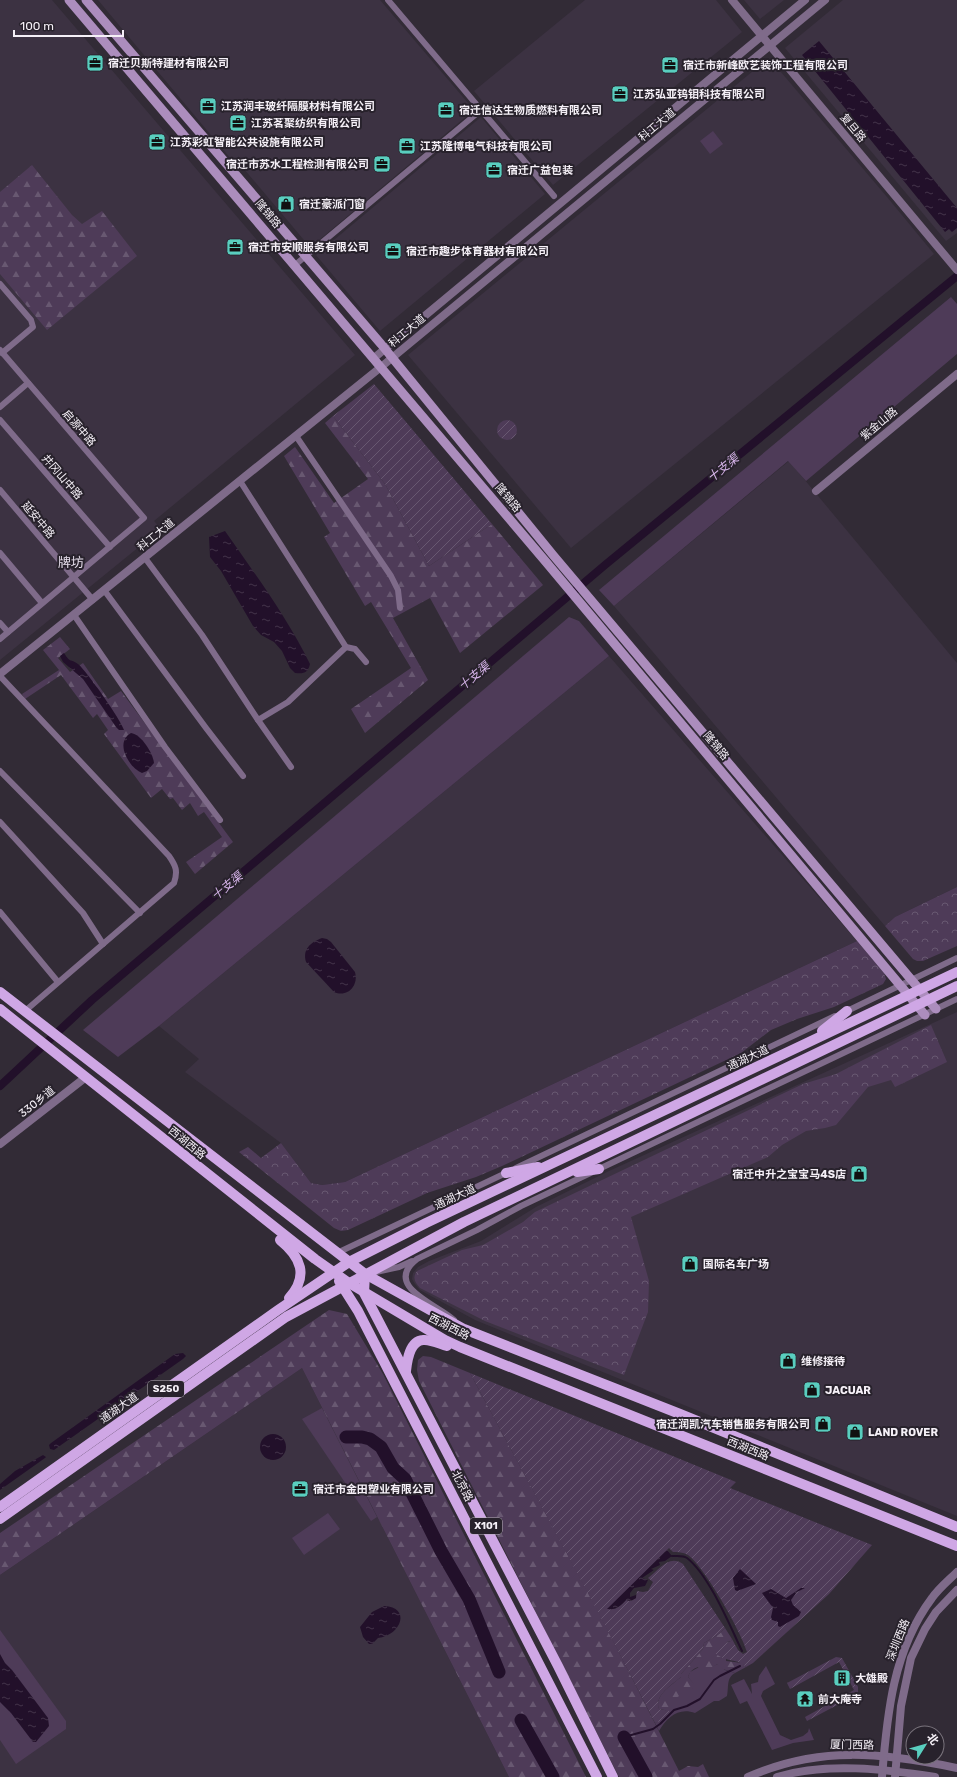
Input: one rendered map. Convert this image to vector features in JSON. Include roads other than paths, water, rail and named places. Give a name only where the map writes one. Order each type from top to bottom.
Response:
[{"type":"main road","name":"隆锦路","points":[[69,0],[374,358],[925,1015]]},
{"type":"main road","name":"隆锦路","points":[[86,0],[393,358],[553,555],[936,1009]]},
{"type":"main road","name":"通湖大道","points":[[0,1507],[278,1310],[349,1262],[426,1223],[957,972]]},
{"type":"main road","name":"通湖大道","points":[[0,1519],[286,1318],[365,1274],[464,1222],[957,986]]},
{"type":"main road","name":"西湖西路","points":[[0,992],[365,1274],[464,1329],[680,1414],[957,1527]]},
{"type":"main road","name":"西湖西路","points":[[0,1009],[208,1175],[334,1273],[346,1285],[364,1293],[445,1340],[467,1350],[957,1546]]},
{"type":"main road","points":[[809,1042],[847,1011]]},
{"type":"main road","points":[[506,1173],[552,1164]]},
{"type":"main road","points":[[569,1172],[599,1170]]},
{"type":"main road","points":[[208,1175],[226,1196],[290,1248],[296,1257],[300,1266],[300,1284],[278,1310]]},
{"type":"main road","points":[[364,1293],[365,1274]]},
{"type":"main road","name":"北京路","points":[[346,1285],[597,1777]]},
{"type":"main road","name":"北京路","points":[[364,1293],[406,1371],[613,1777]]},
{"type":"main road","points":[[406,1371],[408,1356],[419,1341],[423,1339],[467,1350]]},
{"type":"street","points":[[388,0],[554,196]]},
{"type":"street","name":"复旦路","points":[[732,0],[957,270]]},
{"type":"street","name":"科工大道","points":[[374,358],[805,0]]},
{"type":"street","name":"科工大道","points":[[0,675],[393,358],[825,0]]},
{"type":"street","points":[[295,265],[481,110]]},
{"type":"street","points":[[0,284],[31,320],[32,327],[1,351]]},
{"type":"street","name":"启源中路","points":[[1,351],[144,518],[110,547]]},
{"type":"street","name":"紫金山路","points":[[816,491],[957,374]]},
{"type":"street","points":[[0,407],[28,383]]},
{"type":"street","name":"井冈山中路","points":[[0,420],[110,547]]},
{"type":"street","points":[[296,436],[391,576],[398,590],[400,608]]},
{"type":"street","points":[[240,481],[346,647],[355,649],[366,662]]},
{"type":"street","name":"延安中路","points":[[0,490],[93,600]]},
{"type":"street","points":[[0,639],[110,547]]},
{"type":"street","points":[[0,553],[42,603]]},
{"type":"street","points":[[145,558],[202,635],[258,720],[291,766]]},
{"type":"street","points":[[104,590],[206,728],[244,776]]},
{"type":"street","points":[[74,615],[165,746],[220,820]]},
{"type":"street","points":[[0,623],[8,632]]},
{"type":"street","points":[[258,720],[288,702],[346,647]]},
{"type":"street","points":[[0,675],[169,856],[176,866],[178,874],[174,883],[25,1011]]},
{"type":"street","points":[[0,771],[140,913]]},
{"type":"street","points":[[0,822],[82,913],[103,944]]},
{"type":"street","points":[[0,912],[58,982]]},
{"type":"street","points":[[337,1253],[957,958]]},
{"type":"street","points":[[365,1274],[400,1267],[599,1170],[957,1000]]},
{"type":"street","name":"330乡道","points":[[0,1144],[86,1077]]},
{"type":"street","points":[[417,1259],[411,1263],[405,1273],[405,1280],[408,1286],[414,1292],[447,1313],[464,1329]]},
{"type":"street","name":"深圳西路","points":[[882,1774],[886,1722],[894,1683],[909,1635],[933,1597],[957,1572]]},
{"type":"street","name":"深圳西路","points":[[895,1775],[901,1706],[911,1658],[925,1629],[936,1612],[957,1590]]},
{"type":"street","name":"厦门西路","points":[[748,1777],[788,1763],[817,1756],[852,1754],[930,1762],[957,1768]]},
{"type":"street","points":[[777,1777],[795,1771],[850,1768],[882,1774],[935,1777]]},
{"type":"water","points":[[819,41],[957,208],[957,228],[952,232],[949,229],[945,232],[802,55]]},
{"type":"water","points":[[225,531],[291,629],[310,664],[305,672],[295,673],[290,668],[282,651],[274,642],[261,635],[253,626],[221,571],[210,557],[209,537]]},
{"type":"water","points":[[64,653],[69,660],[78,664],[88,675],[110,706],[124,730],[119,730],[116,727],[83,679],[63,662],[60,656]]},
{"type":"water","points":[[131,733],[135,734],[142,740],[149,749],[153,759],[154,763],[147,771],[142,773],[132,766],[125,754],[124,742],[126,737]]},
{"type":"water","points":[[322,938],[331,942],[355,972],[355,982],[351,990],[343,993],[334,992],[306,962],[305,953],[308,947]]},
{"type":"water","points":[[183,1353],[186,1356],[183,1359],[54,1450],[50,1449],[49,1445],[51,1443],[175,1354]]},
{"type":"water","points":[[273,1434],[282,1438],[286,1447],[282,1456],[273,1460],[264,1456],[260,1447],[264,1438]]},
{"type":"water","points":[[43,1455],[46,1457],[0,1490],[0,1484],[15,1471]]},
{"type":"water","points":[[667,1550],[672,1556],[665,1561],[659,1562],[660,1565],[651,1569],[654,1570],[642,1578],[648,1580],[645,1586],[634,1588],[630,1593],[630,1597],[636,1595],[636,1598],[631,1601],[626,1600],[616,1608],[607,1609]]},
{"type":"water","points":[[740,1569],[756,1584],[737,1591],[735,1590],[733,1578]]},
{"type":"water","points":[[801,1588],[805,1588],[797,1592],[791,1600],[793,1605],[801,1612],[799,1616],[780,1627],[778,1626],[778,1622],[772,1620],[771,1617],[773,1608],[762,1593],[771,1589],[786,1598]]},
{"type":"water","points":[[384,1606],[398,1611],[400,1621],[398,1627],[393,1632],[378,1638],[372,1644],[369,1644],[363,1637],[360,1627],[372,1612]]},
{"type":"water","points":[[0,1654],[5,1663],[12,1670],[48,1718],[49,1726],[36,1742],[33,1742],[11,1713],[0,1702]]},
{"type":"waterway","name":"十支渠","points":[[0,1086],[92,1000],[605,565],[957,276]]},
{"type":"waterway","points":[[346,1437],[362,1437],[370,1439],[381,1447],[393,1468],[405,1479],[441,1551],[469,1599],[499,1672]]},
{"type":"waterway","points":[[672,1556],[682,1556],[687,1558],[703,1576],[711,1588],[742,1651]]},
{"type":"waterway","points":[[624,1737],[653,1729],[674,1710],[687,1706],[700,1699],[714,1680],[740,1666]]},
{"type":"waterway","points":[[521,1720],[553,1777]]},
{"type":"waterway","points":[[624,1737],[646,1777]]},
{"type":"place","name":"宿迁贝斯特建材有限公司","points":[[95,63]]},
{"type":"place","name":"宿迁市新峰欧艺装饰工程有限公司","points":[[670,65]]},
{"type":"place","name":"江苏弘亚钨钼科技有限公司","points":[[620,94]]},
{"type":"place","name":"江苏润丰玻纤隔膜材料有限公司","points":[[208,106]]},
{"type":"place","name":"宿迁信达生物质燃料有限公司","points":[[446,110]]},
{"type":"place","name":"江苏茗聚纺织有限公司","points":[[238,123]]},
{"type":"place","name":"江苏彩虹智能公共设施有限公司","points":[[157,142]]},
{"type":"place","name":"江苏隆博电气科技有限公司","points":[[407,146]]},
{"type":"place","name":"宿迁市苏水工程检测有限公司","points":[[382,164]]},
{"type":"place","name":"宿迁广益包装","points":[[494,170]]},
{"type":"place","name":"宿迁豪派门窗","points":[[286,204]]},
{"type":"place","name":"宿迁市安顺服务有限公司","points":[[235,247]]},
{"type":"place","name":"宿迁市趣步体育器材有限公司","points":[[393,251]]},
{"type":"place","name":"宿迁中升之宝宝马4S店","points":[[859,1174]]},
{"type":"place","name":"国际名车广场","points":[[690,1264]]},
{"type":"place","name":"维修接待","points":[[788,1361]]},
{"type":"place","name":"JACUAR","points":[[812,1390]]},
{"type":"place","name":"宿迁润凯汽车销售服务有限公司","points":[[823,1424]]},
{"type":"place","name":"LAND ROVER","points":[[855,1432]]},
{"type":"place","name":"宿迁市金田塑业有限公司","points":[[300,1489]]},
{"type":"place","name":"大雄殿","points":[[842,1678]]},
{"type":"place","name":"前大庵寺","points":[[805,1699]]},
{"type":"district","name":"牌坊","points":[[71,562]]}]
